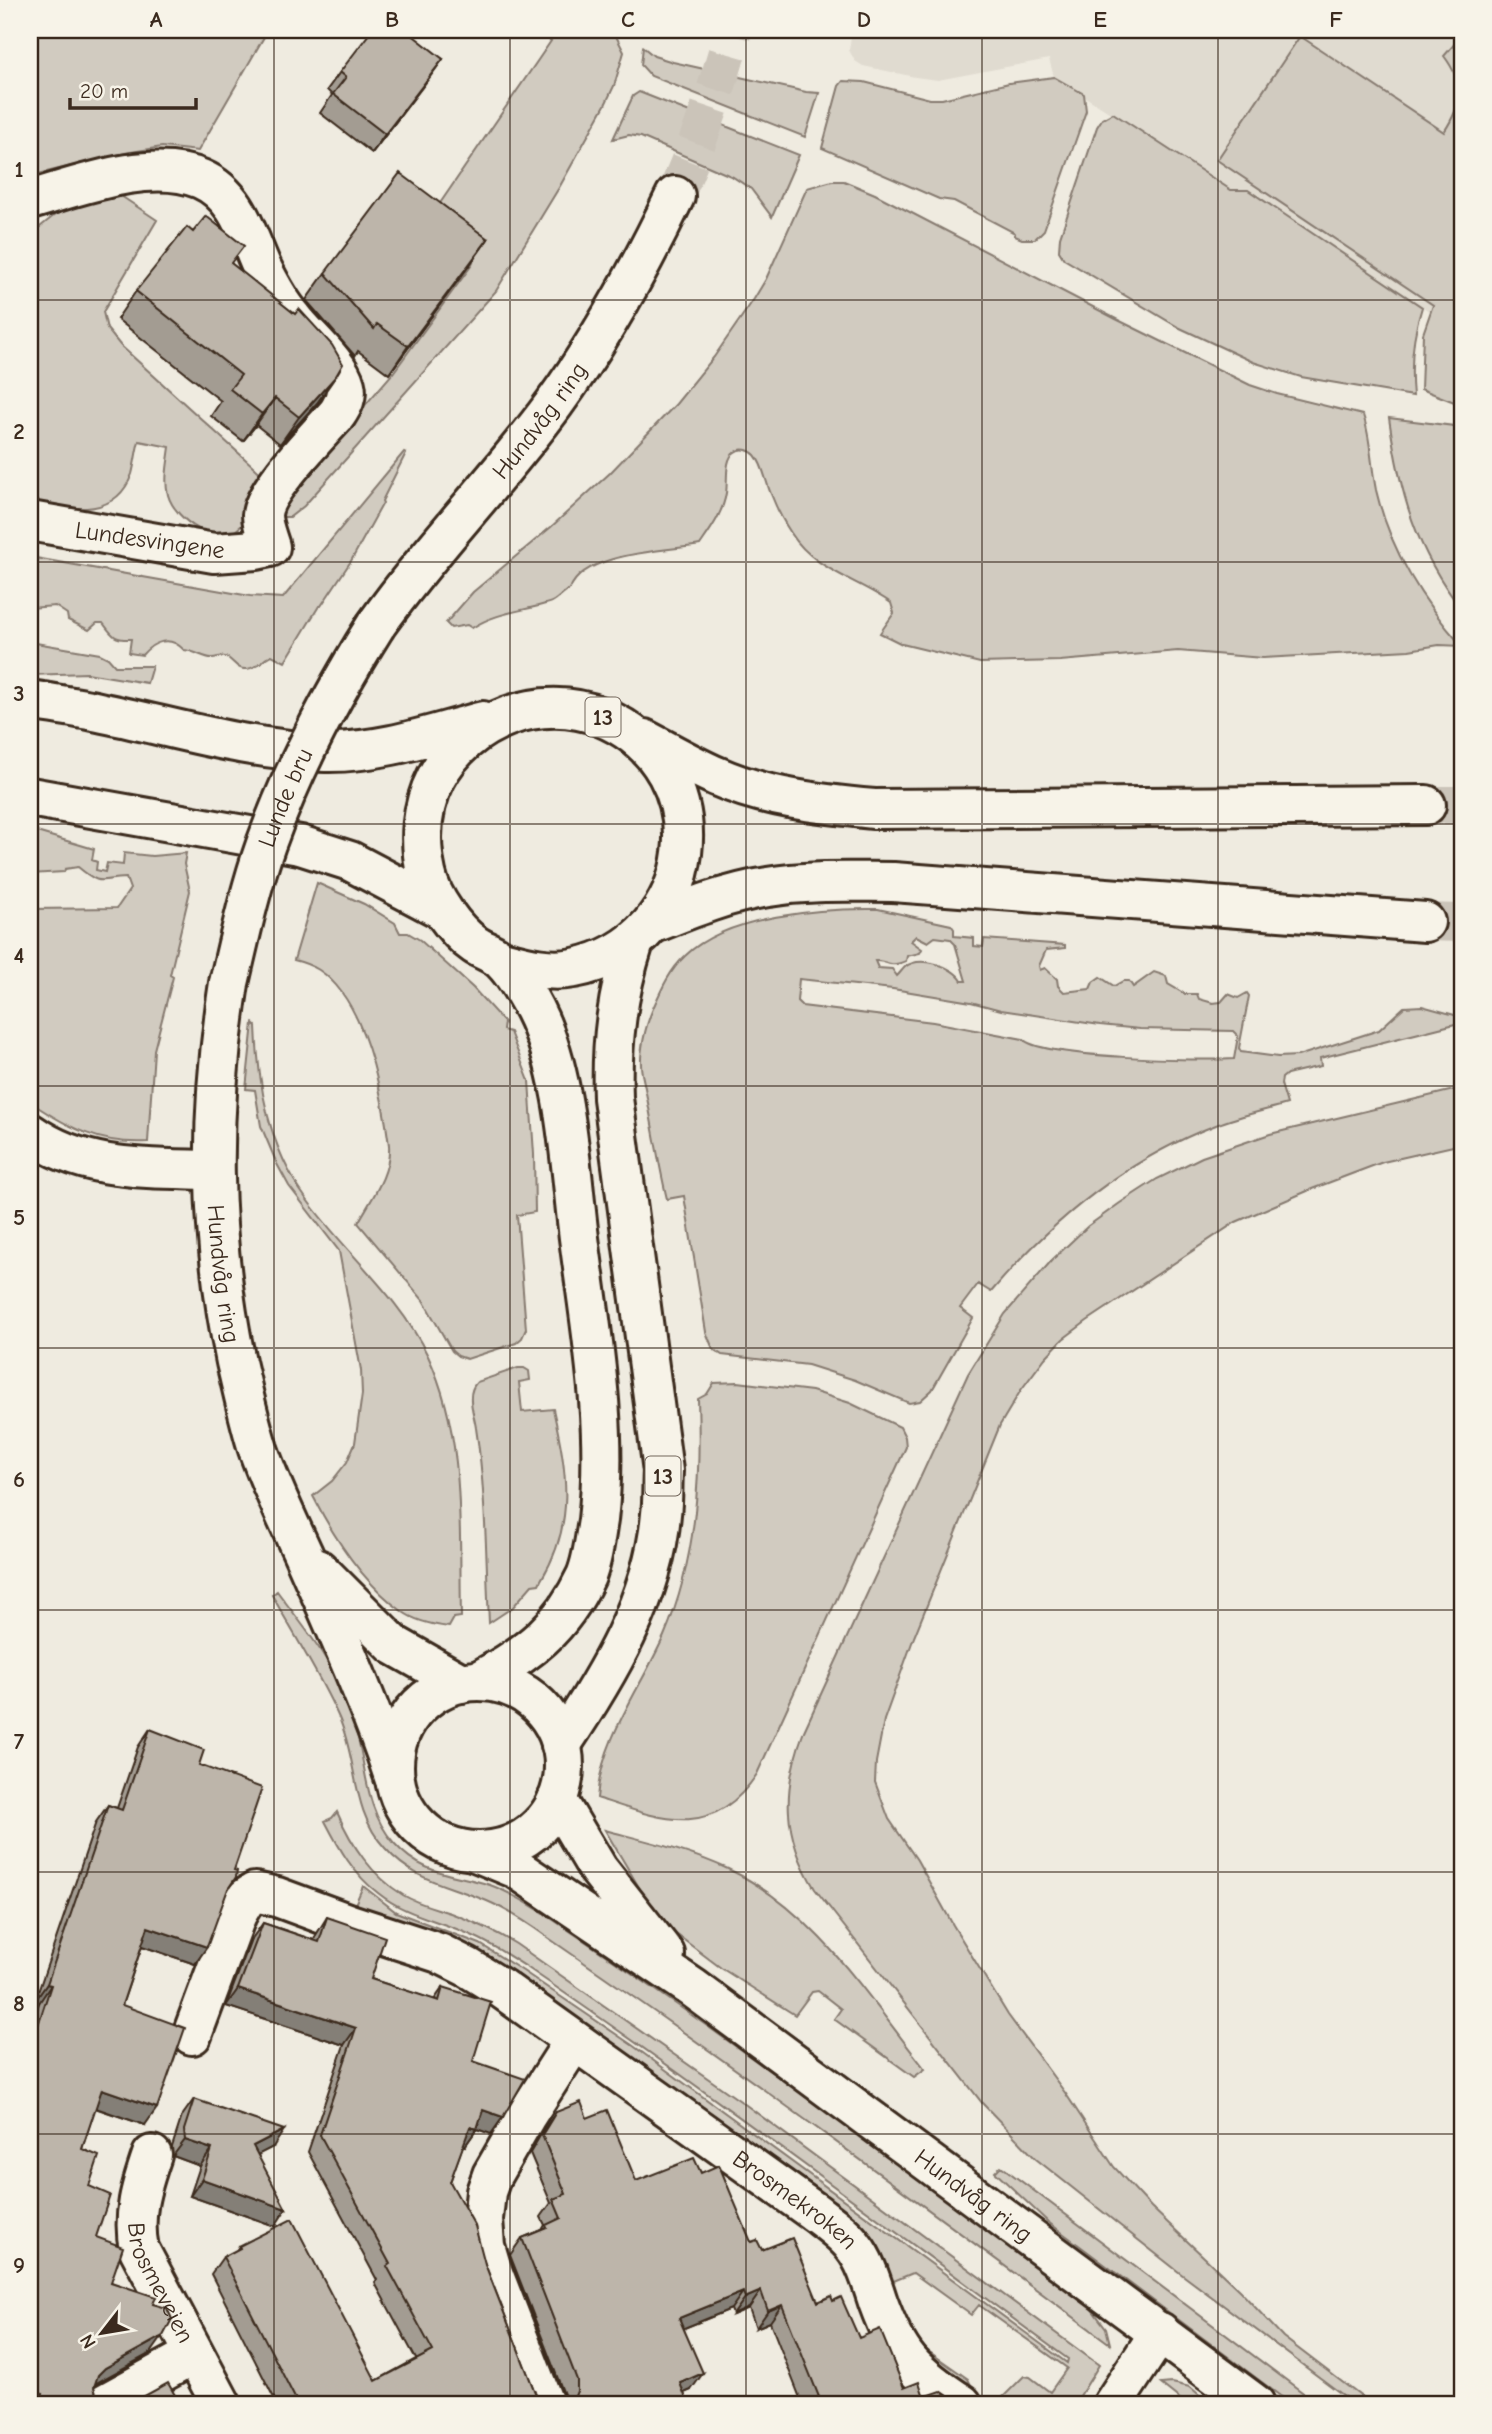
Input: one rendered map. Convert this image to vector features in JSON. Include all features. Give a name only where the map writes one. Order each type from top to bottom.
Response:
[{"type":"main road","name":"Lundesvingene","points":[[30,200],[103,180],[149,172],[177,173],[200,178],[230,199],[273,290],[302,330],[337,368],[346,386],[345,401],[337,414],[276,485],[264,504],[262,515],[270,547],[214,553],[30,521]]},
{"type":"main road","name":"Hundvåg ring","points":[[376,625],[437,544],[523,444],[577,372],[624,297],[675,196]]},
{"type":"main road","name":"Lunde bru","points":[[229,983],[255,880],[296,769],[327,706],[376,625]]},
{"type":"main road","name":"13","points":[[30,700],[271,748],[327,752],[392,746],[512,713],[541,708],[572,708],[601,716],[717,777],[769,794],[817,804],[874,809],[1426,805]]},
{"type":"main road","name":"13","points":[[512,713],[481,728],[455,750],[436,778],[424,810],[421,844],[427,878],[441,909],[472,943],[502,960],[536,969],[570,969],[604,960],[644,932],[716,898],[768,887],[826,883],[879,882],[1425,922]]},
{"type":"main road","name":"13","points":[[561,1745],[600,1683],[630,1626],[648,1577],[661,1516],[663,1471],[611,1058],[621,983],[644,932],[673,892],[682,857],[683,821],[673,787],[654,756],[628,731]]},
{"type":"main road","name":"13","points":[[30,797],[300,845],[351,861],[441,909]]},
{"type":"main road","name":"13","points":[[470,1682],[513,1662],[536,1645],[566,1609],[587,1573],[596,1538],[601,1489],[601,1441],[590,1320],[558,1078],[535,1011],[502,960]]},
{"type":"main road","name":"Hundvåg ring","points":[[229,983],[215,1103],[213,1170],[218,1256],[228,1321],[258,1447],[276,1496],[375,1719],[394,1777]]},
{"type":"main road","points":[[30,1133],[56,1150],[101,1165],[213,1170]]},
{"type":"main road","name":"Hundvåg ring","points":[[302,1552],[394,1644],[470,1682]]},
{"type":"main road","points":[[470,1682],[503,1685],[524,1694],[540,1707],[553,1725],[561,1745],[564,1763],[557,1800],[546,1818],[531,1833],[504,1847],[473,1851],[450,1846],[429,1835],[412,1819],[400,1799],[394,1777],[397,1741],[415,1710],[444,1688],[470,1682]]},
{"type":"main road","name":"Hundvåg ring","points":[[557,1800],[619,1898],[693,1988]]},
{"type":"main road","name":"Hundvåg ring","points":[[473,1851],[517,1869],[693,1988],[1255,2404]]},
{"type":"main road","name":"Brosmekroken","points":[[192,2035],[237,1914],[247,1897],[261,1892],[439,1953],[501,1988],[839,2232],[854,2247],[861,2259],[890,2334],[909,2364],[936,2388],[962,2404]]},
{"type":"main road","points":[[544,2404],[493,2273],[485,2246],[484,2212],[490,2181],[503,2155],[574,2041]]},
{"type":"main road","name":"Brosmeveien","points":[[152,2155],[136,2208],[135,2231],[139,2249],[221,2404]]},
{"type":"main road","points":[[1113,2404],[1160,2332]]},
{"type":"main road","points":[[104,2404],[193,2355]]},
{"type":"shaded area","points":[[30,30],[268,30],[198,151],[162,147],[30,176]]},
{"type":"shaded area","points":[[537,30],[613,30],[624,52],[605,105],[560,186],[496,291],[304,506],[290,517],[282,517],[277,513],[277,507],[393,373],[471,266],[479,248],[432,215],[551,41]]},
{"type":"shaded area","points":[[852,30],[1442,30],[1462,46],[1462,263],[1429,311],[1248,191],[1231,190],[1054,77],[1049,59],[938,80],[915,77],[863,66],[855,61],[849,50]]},
{"type":"shaded area","points":[[1300,36],[1444,132],[1455,112],[1459,94],[1456,76],[1444,56],[1457,41],[1462,46],[1462,405],[1421,389],[1423,334],[1433,305],[1217,160]]},
{"type":"shaded area","points":[[643,47],[654,56],[673,62],[819,93],[805,137],[651,76],[641,65]]},
{"type":"shaded area","points":[[1054,77],[1084,94],[1086,111],[1044,230],[1035,239],[1022,239],[954,201],[939,199],[822,148],[839,86],[843,81],[864,82],[930,99],[942,99],[1009,83]]},
{"type":"shaded area","points":[[639,92],[799,155],[772,217],[751,189],[733,177],[641,137],[629,135],[613,139],[633,96]]},
{"type":"shaded area","points":[[1113,113],[1231,190],[1248,190],[1422,307],[1413,351],[1413,396],[1301,377],[1253,362],[1178,327],[1064,259],[1059,251],[1060,237],[1097,127],[1102,119]]},
{"type":"shaded area","points":[[832,181],[844,181],[875,194],[1250,385],[1363,415],[1376,490],[1399,554],[1433,611],[1462,646],[1439,645],[1409,650],[1263,658],[1178,651],[1060,661],[980,663],[902,644],[880,633],[894,613],[891,603],[824,565],[801,546],[777,509],[758,459],[743,449],[737,450],[729,460],[722,507],[700,545],[608,560],[591,567],[578,577],[570,589],[552,602],[500,615],[472,628],[467,625],[451,628],[446,623],[473,592],[610,473],[676,404],[714,357],[754,299],[766,279],[807,188]]},
{"type":"shaded area","points":[[121,196],[157,220],[103,312],[107,329],[120,345],[266,478],[249,516],[232,533],[221,535],[198,529],[179,514],[167,489],[170,447],[139,441],[132,474],[124,489],[114,499],[89,508],[30,502],[30,235],[61,210],[93,197]]},
{"type":"shaded area","points":[[1389,418],[1462,427],[1462,610],[1432,565],[1412,520],[1398,471]]},
{"type":"shaded area","points":[[404,452],[406,453],[383,503],[351,561],[319,606],[285,662],[272,655],[255,667],[244,669],[226,657],[206,657],[168,641],[157,643],[142,655],[129,653],[131,639],[114,636],[103,623],[97,623],[89,630],[68,620],[67,614],[55,606],[30,608],[30,557],[250,596],[283,598]]},
{"type":"shaded area","points":[[30,642],[100,654],[115,666],[152,666],[147,683],[87,673],[30,675]]},
{"type":"shaded area","points":[[30,830],[94,849],[92,860],[97,862],[96,870],[105,872],[107,863],[123,865],[124,853],[152,856],[186,853],[184,864],[190,891],[170,975],[173,977],[154,1050],[148,1142],[100,1138],[58,1120],[30,1102],[30,909],[117,908],[130,889],[126,878],[97,880],[78,867],[65,869],[64,872],[30,874]]},
{"type":"shaded area","points":[[317,883],[364,904],[395,923],[400,933],[408,933],[420,940],[473,988],[504,1022],[503,1030],[510,1032],[529,1081],[534,1154],[535,1212],[517,1215],[526,1329],[516,1343],[467,1359],[458,1356],[452,1351],[423,1300],[358,1223],[387,1166],[389,1145],[382,1100],[369,1050],[349,1003],[335,984],[319,970],[294,960]]},
{"type":"shaded area","points":[[878,909],[951,925],[954,936],[974,938],[974,946],[983,947],[984,939],[1065,945],[1065,948],[1046,950],[1039,966],[1040,970],[1045,968],[1057,979],[1058,986],[1064,992],[1090,989],[1093,982],[1100,977],[1114,986],[1129,981],[1133,987],[1154,972],[1166,976],[1168,984],[1185,994],[1197,994],[1199,999],[1213,1003],[1221,1002],[1228,994],[1238,998],[1247,993],[1249,996],[1239,1048],[1241,1052],[1278,1057],[1298,1056],[1379,1030],[1404,1007],[1422,1006],[1462,1017],[1462,1020],[1320,1058],[1321,1066],[1287,1074],[1282,1078],[1281,1084],[1287,1104],[1216,1125],[1183,1139],[1121,1174],[1065,1216],[991,1292],[978,1284],[960,1308],[973,1318],[932,1390],[920,1401],[909,1403],[855,1380],[808,1365],[722,1355],[713,1349],[706,1332],[684,1196],[667,1199],[641,1066],[646,1030],[663,986],[680,961],[703,942],[725,931],[776,917],[830,910]],"holes":[[[916,936],[928,942],[935,937],[950,939],[955,944],[966,981],[962,981],[952,971],[928,962],[911,964],[897,976],[892,969],[878,968],[875,961],[895,964],[906,961],[907,956],[920,953],[922,949],[911,941]],[[799,979],[893,989],[971,1002],[1001,1010],[1100,1025],[1140,1029],[1233,1031],[1238,1036],[1234,1059],[1123,1057],[1058,1050],[1035,1045],[1023,1039],[933,1022],[802,1006],[797,1001]]]},
{"type":"shaded area","points":[[253,1023],[256,1026],[263,1093],[282,1158],[320,1217],[402,1313],[428,1356],[440,1387],[455,1451],[460,1518],[461,1617],[454,1618],[449,1627],[408,1615],[375,1588],[351,1560],[313,1496],[332,1481],[347,1462],[355,1443],[362,1394],[361,1370],[339,1251],[289,1186],[261,1126],[255,1090],[246,1089]]},
{"type":"shaded area","points":[[1462,1088],[1462,1144],[1383,1162],[1236,1222],[1087,1321],[1063,1339],[1045,1358],[1000,1425],[914,1637],[884,1720],[876,1762],[875,1782],[889,1819],[917,1860],[1008,2015],[1066,2094],[1114,2167],[1283,2337],[1371,2404],[1355,2404],[1180,2273],[1036,2159],[983,2104],[815,1889],[796,1850],[791,1831],[789,1792],[804,1731],[968,1374],[1005,1314],[1052,1260],[1088,1226],[1120,1203],[1157,1179],[1202,1157],[1270,1134]]},
{"type":"shaded area","points":[[518,1368],[529,1371],[530,1380],[519,1382],[522,1412],[553,1409],[565,1475],[564,1517],[560,1538],[539,1584],[532,1585],[513,1607],[489,1623],[484,1501],[471,1404],[472,1392],[477,1382]]},
{"type":"shaded area","points":[[738,1382],[812,1391],[850,1403],[900,1427],[906,1447],[757,1774],[740,1795],[722,1809],[703,1817],[663,1818],[597,1798],[600,1776],[623,1714],[664,1636],[683,1579],[690,1550],[697,1490],[698,1399],[707,1394],[714,1383]]},
{"type":"shaded area","points":[[277,1591],[314,1641],[338,1681],[358,1738],[366,1780],[378,1819],[405,1854],[427,1868],[503,1890],[540,1911],[610,1958],[817,2105],[1090,2307],[1106,2328],[1110,2344],[760,2087],[533,1927],[495,1905],[432,1881],[396,1859],[374,1834],[366,1818],[339,1718],[272,1595]]},
{"type":"shaded area","points":[[337,1812],[364,1859],[381,1878],[403,1895],[469,1920],[516,1944],[746,2105],[1099,2365],[1075,2404],[996,2404],[1024,2376],[1030,2377],[1050,2392],[1067,2368],[979,2305],[971,2315],[913,2273],[889,2283],[873,2253],[353,1909],[363,1886],[396,1912],[480,1944],[523,1971],[632,2045],[1067,2363],[1068,2359],[800,2161],[528,1968],[481,1940],[408,1911],[378,1893],[354,1869],[325,1821]]},
{"type":"shaded area","points":[[605,1830],[699,1857],[759,1886],[787,1907],[837,1957],[925,2069],[914,2077],[834,2019],[841,2009],[818,1991],[812,1992],[795,2015],[721,1968],[676,1934],[646,1899]]},
{"type":"shaded area","points":[[1001,2166],[1318,2404],[1291,2404],[1048,2222],[995,2172]]},
{"type":"shaded area","points":[[911,2339],[968,2379],[971,2385],[966,2390]]},
{"type":"shaded area","points":[[1172,2383],[1190,2387],[1210,2404],[1186,2404],[1161,2384]]},
{"type":"building","points":[[372,30],[380,33],[382,30],[406,30],[443,59],[385,134],[333,94],[346,77],[340,72]]},
{"type":"building","points":[[400,173],[488,239],[408,346],[377,324],[374,329],[325,273]]},
{"type":"building","points":[[206,216],[244,246],[231,263],[295,314],[299,309],[332,345],[343,364],[336,376],[299,417],[275,398],[262,414],[230,389],[241,375],[136,291],[187,227],[193,232]]},
{"type":"building","points":[[150,1729],[204,1750],[199,1765],[262,1788],[234,1870],[237,1871],[236,1877],[228,1889],[207,1947],[148,1927],[122,2005],[185,2028],[157,2108],[102,2089],[82,2149],[99,2156],[89,2186],[110,2195],[96,2237],[123,2247],[111,2282],[156,2297],[153,2304],[167,2308],[172,2319],[163,2336],[105,2368],[98,2375],[94,2387],[97,2398],[103,2404],[39,2404],[43,2394],[30,2390],[30,2050],[51,1985],[47,1984],[108,1805],[122,1810]]},
{"type":"building","points":[[327,1917],[385,1937],[371,1979],[439,2001],[443,1987],[491,2002],[473,2061],[525,2079],[503,2117],[483,2110],[477,2129],[470,2127],[450,2182],[475,2226],[485,2264],[536,2395],[544,2404],[298,2404],[223,2257],[292,2219],[376,2381],[433,2351],[387,2266],[390,2264],[320,2135],[356,2028],[238,1989],[263,1923],[319,1942]]},
{"type":"building","points":[[194,2099],[284,2130],[253,2146],[286,2209],[202,2179],[212,2149],[185,2140],[184,2130]]},
{"type":"building","points":[[581,2102],[587,2118],[607,2110],[636,2181],[694,2158],[701,2173],[719,2165],[751,2242],[757,2240],[762,2250],[792,2238],[818,2302],[831,2296],[833,2301],[841,2297],[859,2338],[880,2329],[904,2388],[919,2382],[924,2397],[941,2391],[948,2396],[951,2404],[799,2404],[819,2397],[782,2305],[768,2311],[761,2291],[745,2298],[743,2292],[679,2318],[703,2373],[680,2383],[688,2404],[615,2404],[613,2398],[599,2404],[568,2404],[573,2401],[577,2391],[577,2380],[522,2238],[547,2228],[546,2225],[561,2218],[553,2199],[566,2194],[542,2135],[556,2112]]},
{"type":"building","points":[[168,2383],[180,2404],[130,2404]]},
{"type":"tunnel","points":[[675,196],[707,114],[733,30]]},
{"type":"tunnel","points":[[1426,805],[1462,805]]},
{"type":"tunnel","points":[[1425,922],[1462,923]]}]
